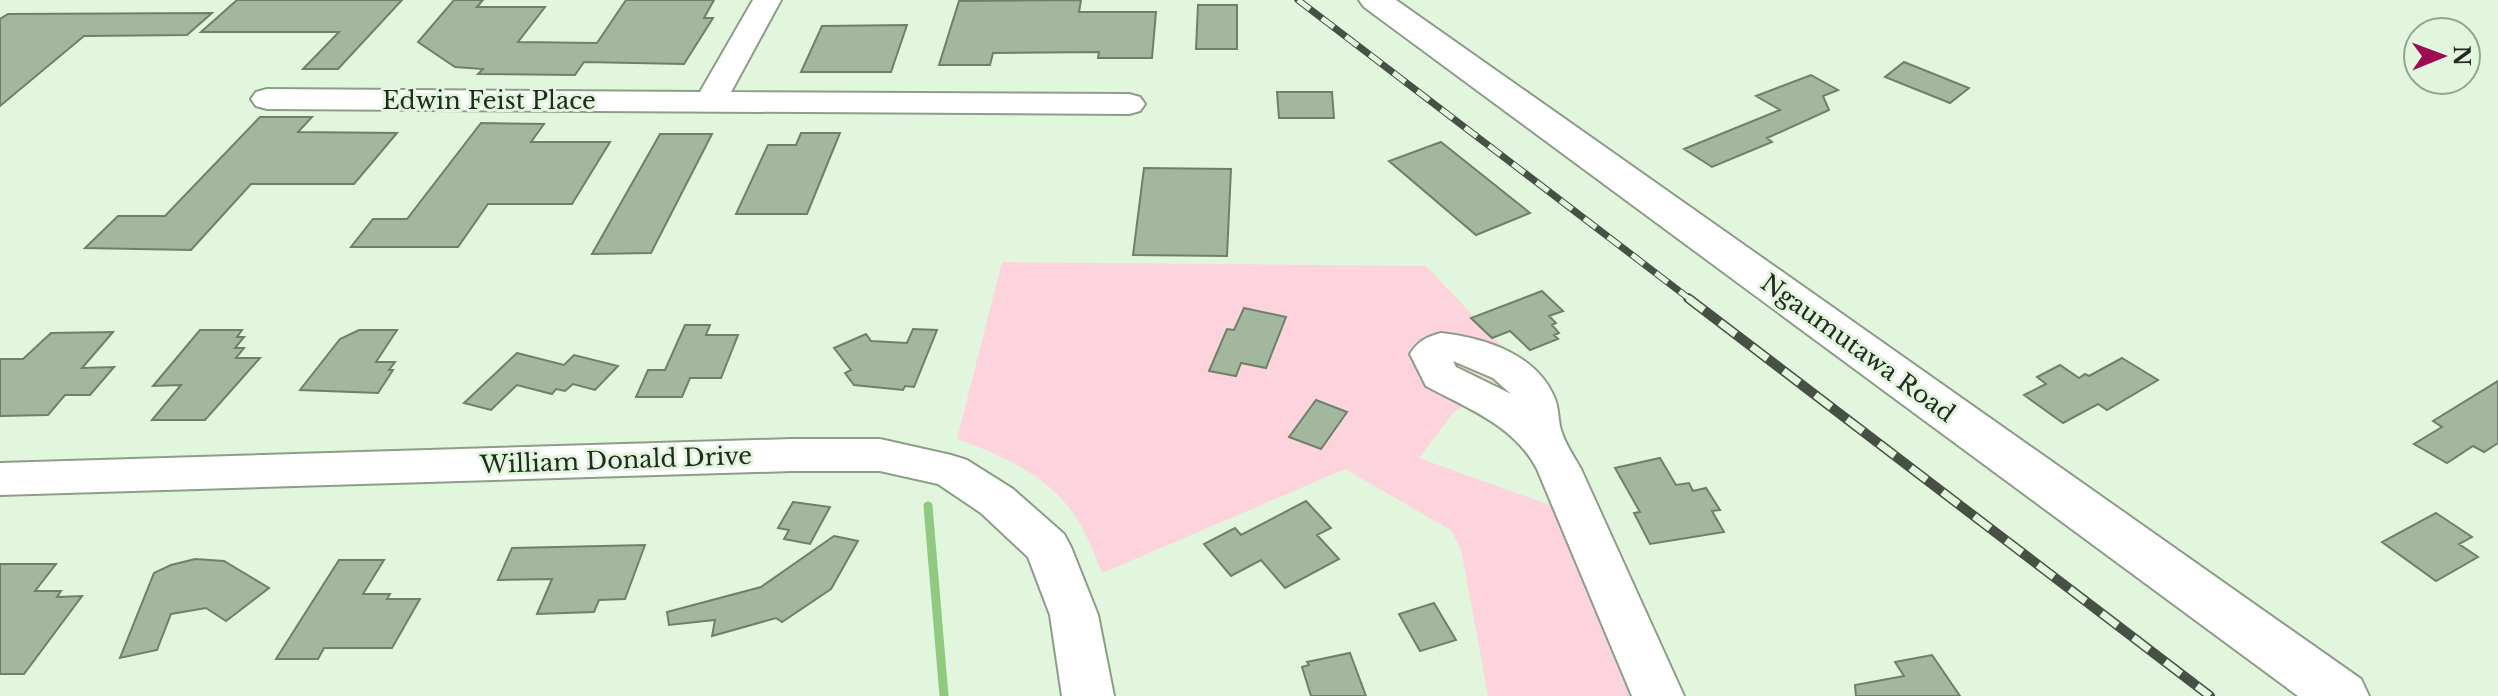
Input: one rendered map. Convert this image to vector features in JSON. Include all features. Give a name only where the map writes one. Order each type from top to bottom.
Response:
[{"type":"main road","name":"Ngaumutawa Road","points":[[1375,0],[2341,696]]},
{"type":"street","points":[[710,102],[767,0]]},
{"type":"street","name":"Edwin Feist Place","points":[[267,99],[1129,104]]},
{"type":"street","points":[[1542,436],[1658,696]]},
{"type":"street","name":"William Donald Drive","points":[[0,479],[791,455],[880,455],[951,471],[997,501],[1048,547],[1074,615],[1088,696]]},
{"type":"shaded area","points":[[1002,262],[1426,266],[1522,367],[1453,413],[1419,458],[1572,513],[1671,696],[1488,696],[1461,549],[1451,530],[1345,469],[1102,573],[1079,522],[1055,492],[1009,461],[957,439]]},
{"type":"building","points":[[237,0],[402,0],[338,69],[303,69],[339,32],[201,32]]},
{"type":"building","points":[[454,0],[483,0],[477,7],[545,7],[518,42],[597,43],[626,0],[714,0],[704,18],[713,18],[684,64],[584,62],[575,75],[478,74],[483,69],[455,67],[418,42]]},
{"type":"building","points":[[1081,0],[1079,12],[1156,12],[1152,58],[1098,58],[1099,52],[993,53],[990,65],[939,65],[959,1]]},
{"type":"building","points":[[1198,5],[1237,5],[1237,49],[1196,49]]},
{"type":"building","points":[[212,13],[187,35],[84,36],[0,106],[0,19],[8,14]]},
{"type":"building","points":[[907,25],[891,72],[801,72],[822,26]]},
{"type":"building","points":[[1904,62],[1969,88],[1950,103],[1885,77]]},
{"type":"building","points":[[1811,75],[1838,90],[1823,96],[1829,110],[1767,138],[1772,142],[1712,167],[1684,149],[1780,110],[1756,96]]},
{"type":"building","points":[[1277,92],[1332,92],[1334,118],[1279,118]]},
{"type":"building","points":[[260,117],[312,117],[298,132],[397,133],[354,184],[251,184],[191,250],[85,248],[118,216],[165,216]]},
{"type":"building","points":[[481,123],[544,124],[531,142],[610,142],[572,204],[488,204],[458,247],[351,247],[373,219],[407,219]]},
{"type":"building","points":[[801,133],[840,133],[807,214],[736,214],[768,145],[796,145]]},
{"type":"building","points":[[660,134],[712,134],[651,253],[592,254]]},
{"type":"building","points":[[1441,142],[1530,213],[1476,235],[1389,161]]},
{"type":"building","points":[[1144,168],[1231,169],[1227,256],[1133,255]]},
{"type":"building","points":[[1542,291],[1563,311],[1549,316],[1556,323],[1552,325],[1559,333],[1554,335],[1558,339],[1530,350],[1510,331],[1492,338],[1471,318]]},
{"type":"building","points":[[1244,308],[1286,317],[1266,368],[1241,363],[1236,376],[1209,371],[1227,329],[1234,330]]},
{"type":"building","points":[[685,325],[710,325],[706,335],[738,335],[721,378],[690,378],[682,397],[636,397],[648,370],[665,370]]},
{"type":"building","points":[[913,329],[937,330],[914,387],[905,386],[903,390],[854,385],[845,373],[851,370],[834,348],[866,334],[871,341],[907,343]]},
{"type":"building","points":[[200,330],[242,330],[237,337],[244,337],[235,348],[244,348],[236,358],[260,358],[205,420],[152,420],[181,385],[153,386]]},
{"type":"building","points":[[359,330],[397,330],[376,362],[395,362],[378,393],[300,390],[340,339]]},
{"type":"building","points":[[113,332],[82,368],[114,367],[90,395],[65,395],[48,415],[0,416],[0,359],[23,359],[51,333]]},
{"type":"building","points":[[517,353],[564,365],[574,355],[618,366],[595,390],[573,384],[565,391],[556,389],[552,394],[517,385],[491,410],[464,403]]},
{"type":"building","points":[[2122,358],[2158,380],[2107,410],[2098,404],[2063,423],[2024,395],[2046,384],[2037,377],[2060,365],[2079,378],[2085,374],[2089,376]]},
{"type":"building","points":[[2498,381],[2498,443],[2484,452],[2473,446],[2447,463],[2414,444],[2442,427],[2433,421]]},
{"type":"building","points":[[1316,400],[1347,412],[1321,449],[1289,437]]},
{"type":"building","points":[[1660,458],[1676,485],[1689,483],[1693,491],[1706,488],[1720,510],[1712,511],[1724,532],[1650,544],[1634,513],[1640,512],[1615,468]]},
{"type":"building","points":[[1306,501],[1331,528],[1317,535],[1339,559],[1285,588],[1261,560],[1231,576],[1204,544],[1235,528],[1241,535]]},
{"type":"building","points":[[793,502],[830,507],[810,544],[784,539],[789,530],[778,528]]},
{"type":"building","points":[[2436,513],[2472,537],[2459,544],[2478,557],[2436,581],[2382,542]]},
{"type":"building","points":[[834,536],[858,541],[831,589],[782,622],[776,618],[712,636],[715,620],[669,625],[667,612],[761,587]]},
{"type":"building","points":[[645,545],[625,599],[599,600],[594,612],[537,614],[552,579],[498,580],[512,548]]},
{"type":"building","points":[[195,559],[224,561],[269,588],[226,621],[206,608],[171,614],[157,650],[120,658],[154,573]]},
{"type":"building","points":[[339,560],[384,560],[363,594],[390,594],[387,599],[420,599],[392,648],[324,648],[318,659],[276,659]]},
{"type":"building","points":[[0,564],[56,564],[35,591],[61,591],[57,597],[82,596],[24,674],[0,674]]},
{"type":"building","points":[[1434,603],[1456,640],[1420,651],[1399,614]]},
{"type":"building","points":[[1350,653],[1366,696],[1311,696],[1302,667],[1309,665],[1307,662]]},
{"type":"building","points":[[1932,655],[1960,696],[1856,696],[1855,685],[1904,676],[1895,662]]},
{"type":"waterway","points":[[928,506],[944,696]]},
{"type":"railway","points":[[1298,0],[1691,300]]},
{"type":"railway","points":[[1688,298],[2210,696]]}]
